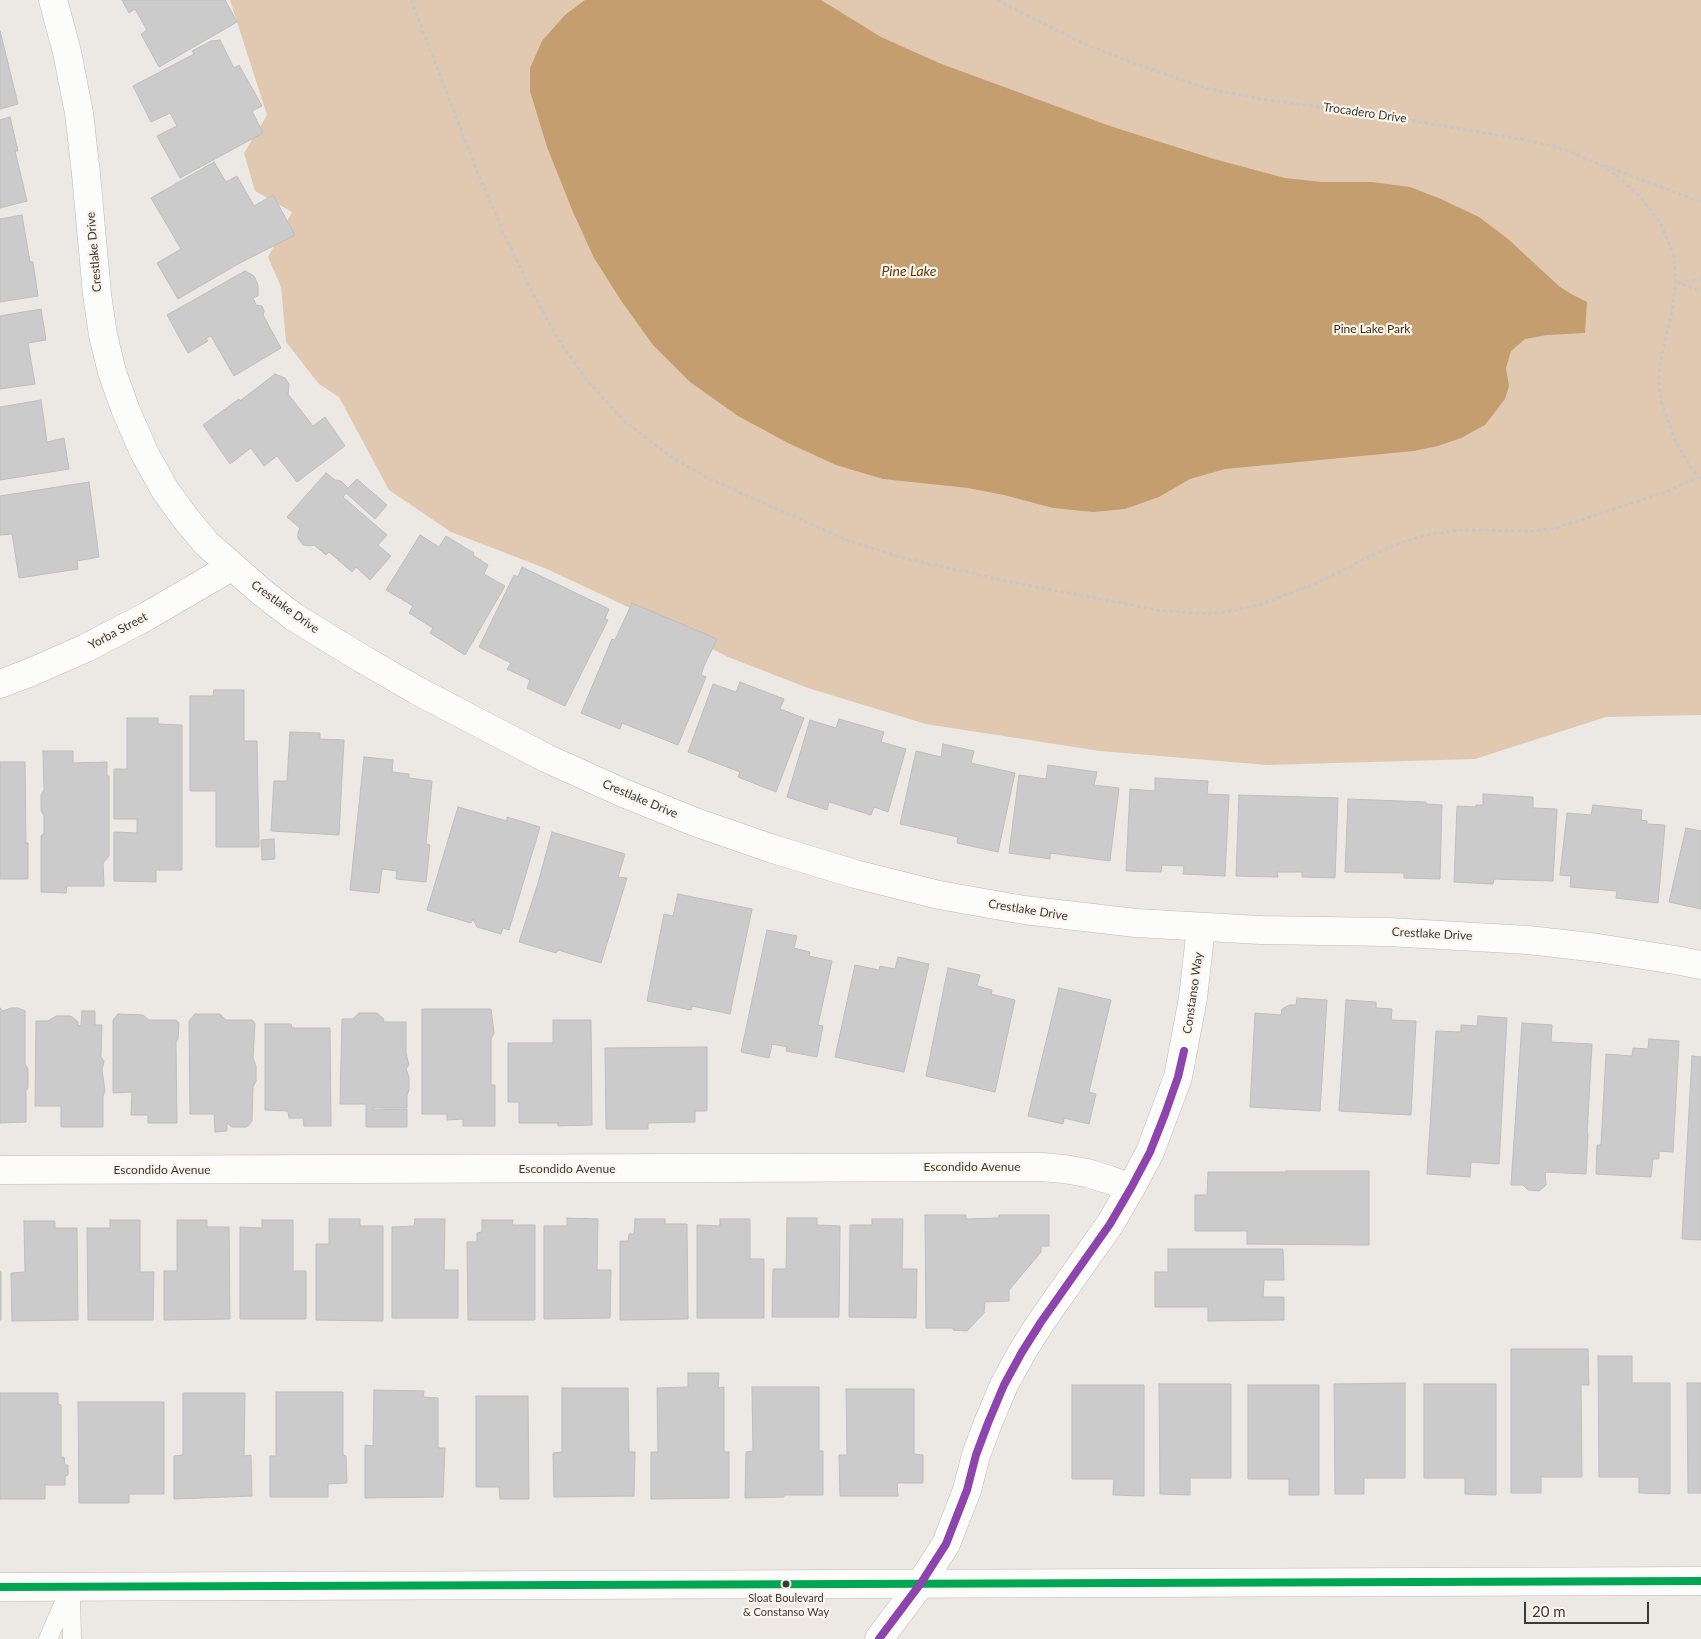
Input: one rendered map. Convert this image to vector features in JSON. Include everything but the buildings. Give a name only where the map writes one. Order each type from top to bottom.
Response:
[{"type":"street","name":"Crestlake Drive","points":[[53,0],[67,52],[79,113],[97,294],[103,335],[112,372],[140,444],[165,490],[207,544],[231,567],[294,616],[356,655],[416,690],[546,758],[621,792],[695,822],[773,849],[855,874],[939,895],[1024,910],[1136,923],[1201,927],[1388,932],[1528,940],[1598,948],[1701,966]]},
{"type":"street","name":"Yorba Street","points":[[0,684],[29,674],[86,648],[231,567]]},
{"type":"street","name":"Constanso Way","points":[[879,1639],[921,1583],[946,1544],[968,1490],[976,1455],[988,1422],[1009,1377],[1041,1322],[1110,1224],[1150,1152],[1178,1077],[1193,998],[1201,927]]},
{"type":"street","name":"Escondido Avenue","points":[[0,1170],[1042,1167],[1087,1174],[1131,1188]]},
{"type":"street","points":[[0,1587],[1701,1581]]},
{"type":"lane","points":[[48,1639],[71,1586]]},
{"type":"lane","points":[[71,1586],[72,1639]]},
{"type":"path","points":[[411,0],[477,171],[505,236],[529,286],[557,337],[586,378],[624,420],[670,456],[710,479],[849,541],[903,558],[1011,582],[1158,610],[1209,614],[1232,611],[1259,604],[1317,583],[1381,551],[1406,541],[1432,534],[1460,530],[1534,531],[1556,528],[1667,492],[1697,477]]},
{"type":"path","name":"Trocadero Drive","points":[[997,0],[1080,42],[1206,88],[1260,99],[1373,114],[1498,134],[1557,147],[1597,163],[1614,174],[1639,195],[1660,223],[1673,253],[1676,282],[1672,311],[1660,363],[1661,401],[1674,440],[1701,481]]},
{"type":"path","points":[[1597,163],[1701,202]]},
{"type":"path","points":[[1676,282],[1701,279]]},
{"type":"path","points":[[1676,282],[1701,292]]},
{"type":"green space","name":"Pine Lake Park","points":[[230,0],[1701,0],[1701,715],[1606,717],[1475,759],[1267,765],[1100,751],[926,724],[808,688],[728,657],[660,622],[547,569],[451,532],[389,490],[339,397],[319,384],[286,342],[281,287],[268,257],[292,212],[255,191],[244,153],[267,115]]},
{"type":"water","name":"Pine Lake","points":[[585,0],[821,0],[881,37],[939,63],[1110,126],[1214,159],[1285,178],[1322,182],[1372,182],[1410,187],[1479,217],[1507,238],[1560,287],[1587,302],[1585,333],[1547,335],[1525,339],[1511,351],[1506,368],[1509,386],[1505,399],[1485,425],[1461,438],[1438,446],[1414,451],[1225,469],[1190,479],[1159,497],[1125,509],[1093,512],[1053,508],[968,488],[883,479],[836,465],[788,443],[738,416],[690,382],[653,345],[622,302],[594,258],[547,147],[530,91],[530,68],[542,41],[565,15]]},
{"type":"transit line","points":[[879,1639],[921,1583],[946,1544],[967,1490],[976,1455],[988,1423],[1004,1385],[1022,1352],[1110,1224],[1150,1152],[1178,1077],[1184,1051]]},
{"type":"transit line","points":[[0,1587],[1701,1581]]},
{"type":"place","name":"Sloat Boulevard & Constanso Way","points":[[786,1584]]}]
